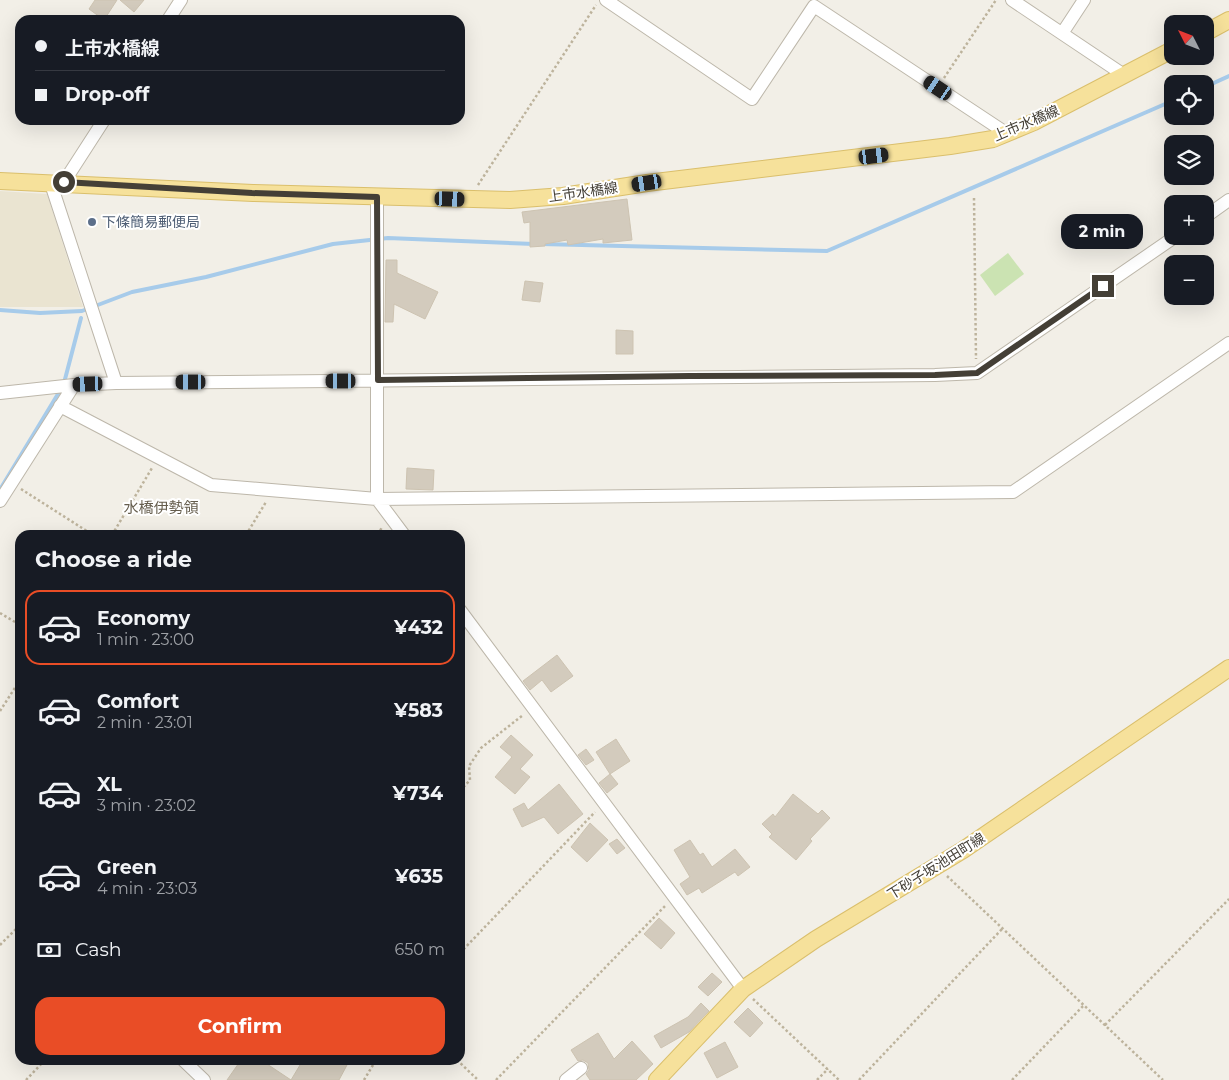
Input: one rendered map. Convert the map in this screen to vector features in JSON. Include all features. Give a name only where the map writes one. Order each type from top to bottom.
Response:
[{"type":"main road","points":[[1214,28],[1229,20]]},
{"type":"main road","name":"上市水橋線","points":[[0,181],[252,193],[468,200],[563,196],[656,182],[950,146],[993,139],[1034,122],[1164,54]]},
{"type":"main road","name":"下砂子坂池田町線","points":[[657,1080],[743,989],[816,939],[937,866],[1229,668]]},
{"type":"street","points":[[171,15],[181,0]]},
{"type":"street","points":[[606,0],[752,98],[813,2],[1006,134]]},
{"type":"street","points":[[1012,0],[1063,32],[1124,75]]},
{"type":"street","points":[[1063,32],[1084,0]]},
{"type":"street","points":[[100,125],[57,183],[116,383]]},
{"type":"street","points":[[377,197],[377,499],[400,530]]},
{"type":"street","points":[[1214,211],[1229,200]]},
{"type":"street","points":[[0,393],[74,384],[116,383],[935,375],[977,373],[1164,244]]},
{"type":"street","points":[[60,406],[211,485],[377,499],[1013,492],[1229,343]]},
{"type":"street","points":[[0,501],[74,384]]},
{"type":"street","points":[[465,617],[743,989]]},
{"type":"street","points":[[188,1065],[204,1080]]},
{"type":"street","points":[[566,1080],[581,1068]]},
{"type":"path","points":[[468,200],[599,0]]},
{"type":"path","points":[[938,88],[996,0]]},
{"type":"path","points":[[974,198],[977,373]]},
{"type":"path","points":[[115,530],[158,458]]},
{"type":"path","points":[[11,483],[85,530]]},
{"type":"path","points":[[249,530],[274,490]]},
{"type":"path","points":[[0,613],[15,622]]},
{"type":"path","points":[[0,711],[15,688]]},
{"type":"path","points":[[465,785],[470,780],[469,766],[481,748],[534,707]]},
{"type":"path","points":[[465,948],[604,802]]},
{"type":"path","points":[[937,866],[1163,1080]]},
{"type":"path","points":[[496,1080],[674,896]]},
{"type":"path","points":[[1104,1025],[1229,899]]},
{"type":"path","points":[[859,1080],[1003,928]]},
{"type":"path","points":[[0,946],[15,930]]},
{"type":"path","points":[[743,989],[840,1080]]},
{"type":"path","points":[[1012,1080],[1084,1005]]},
{"type":"path","points":[[26,1080],[40,1065]]},
{"type":"path","points":[[364,1080],[373,1065]]},
{"type":"path","points":[[462,1065],[478,1080]]},
{"type":"path","points":[[817,1080],[828,1069]]},
{"type":"shaded area","points":[[0,191],[47,194],[83,307],[0,307]]},
{"type":"green space","points":[[1008,253],[1024,274],[995,296],[980,275]]},
{"type":"building","points":[[95,0],[117,0],[107,15],[97,15],[89,9]]},
{"type":"building","points":[[120,0],[144,0],[134,12]]},
{"type":"building","points":[[627,199],[632,240],[603,243],[603,239],[568,245],[567,240],[545,244],[545,246],[530,247],[530,222],[524,223],[522,212]]},
{"type":"building","points":[[386,260],[397,260],[397,273],[438,292],[425,319],[394,304],[393,322],[385,322]]},
{"type":"building","points":[[525,281],[543,283],[540,302],[522,300]]},
{"type":"building","points":[[616,330],[633,331],[633,354],[616,354]]},
{"type":"building","points":[[407,468],[434,470],[433,490],[406,489]]},
{"type":"building","points":[[557,655],[573,676],[551,692],[542,680],[530,690],[523,681]]},
{"type":"building","points":[[511,735],[533,755],[520,769],[530,777],[515,794],[495,777],[512,757],[500,747]]},
{"type":"building","points":[[616,739],[630,761],[610,774],[596,752]]},
{"type":"building","points":[[586,749],[594,760],[586,765],[578,755]]},
{"type":"building","points":[[610,774],[618,784],[607,793],[599,783]]},
{"type":"building","points":[[559,784],[583,814],[558,834],[544,817],[522,827],[513,809],[524,803],[528,810]]},
{"type":"building","points":[[793,794],[818,814],[822,810],[830,818],[810,839],[812,841],[796,860],[769,837],[772,834],[762,824],[773,814],[775,817]]},
{"type":"building","points":[[590,823],[608,840],[587,862],[571,847]]},
{"type":"building","points":[[617,839],[625,848],[617,854],[609,844]]},
{"type":"building","points":[[690,840],[700,855],[703,853],[712,867],[735,849],[750,867],[738,876],[735,872],[702,893],[699,888],[687,895],[680,884],[690,877],[674,850]]},
{"type":"building","points":[[659,918],[675,933],[661,949],[644,934]]},
{"type":"building","points":[[712,973],[722,982],[708,996],[698,987]]},
{"type":"building","points":[[701,1003],[709,1011],[689,1032],[661,1048],[654,1036],[688,1017]]},
{"type":"building","points":[[748,1008],[763,1023],[750,1037],[734,1022]]},
{"type":"building","points":[[598,1033],[614,1059],[632,1041],[653,1064],[636,1080],[590,1080],[586,1074],[589,1070],[588,1063],[583,1060],[578,1061],[571,1050]]},
{"type":"building","points":[[725,1042],[738,1067],[717,1078],[704,1053]]},
{"type":"building","points":[[238,1065],[268,1065],[291,1080],[227,1080]]},
{"type":"building","points":[[300,1065],[347,1065],[339,1080],[291,1080]]},
{"type":"waterway","points":[[1214,83],[1229,76]]},
{"type":"waterway","points":[[541,244],[827,251],[1164,104]]},
{"type":"waterway","points":[[0,310],[40,313],[82,311],[132,292],[206,277],[333,244],[388,238],[534,244]]},
{"type":"waterway","points":[[64,383],[81,318]]},
{"type":"waterway","points":[[1,488],[61,389]]},
{"type":"place","name":"下條簡易郵便局","points":[[92,222]]},
{"type":"district","name":"水橋伊勢領","points":[[161,507]]},
{"type":"route","points":[[64,182],[252,193],[306,193],[377,197],[378,380],[935,375],[977,373],[1103,286]]}]
